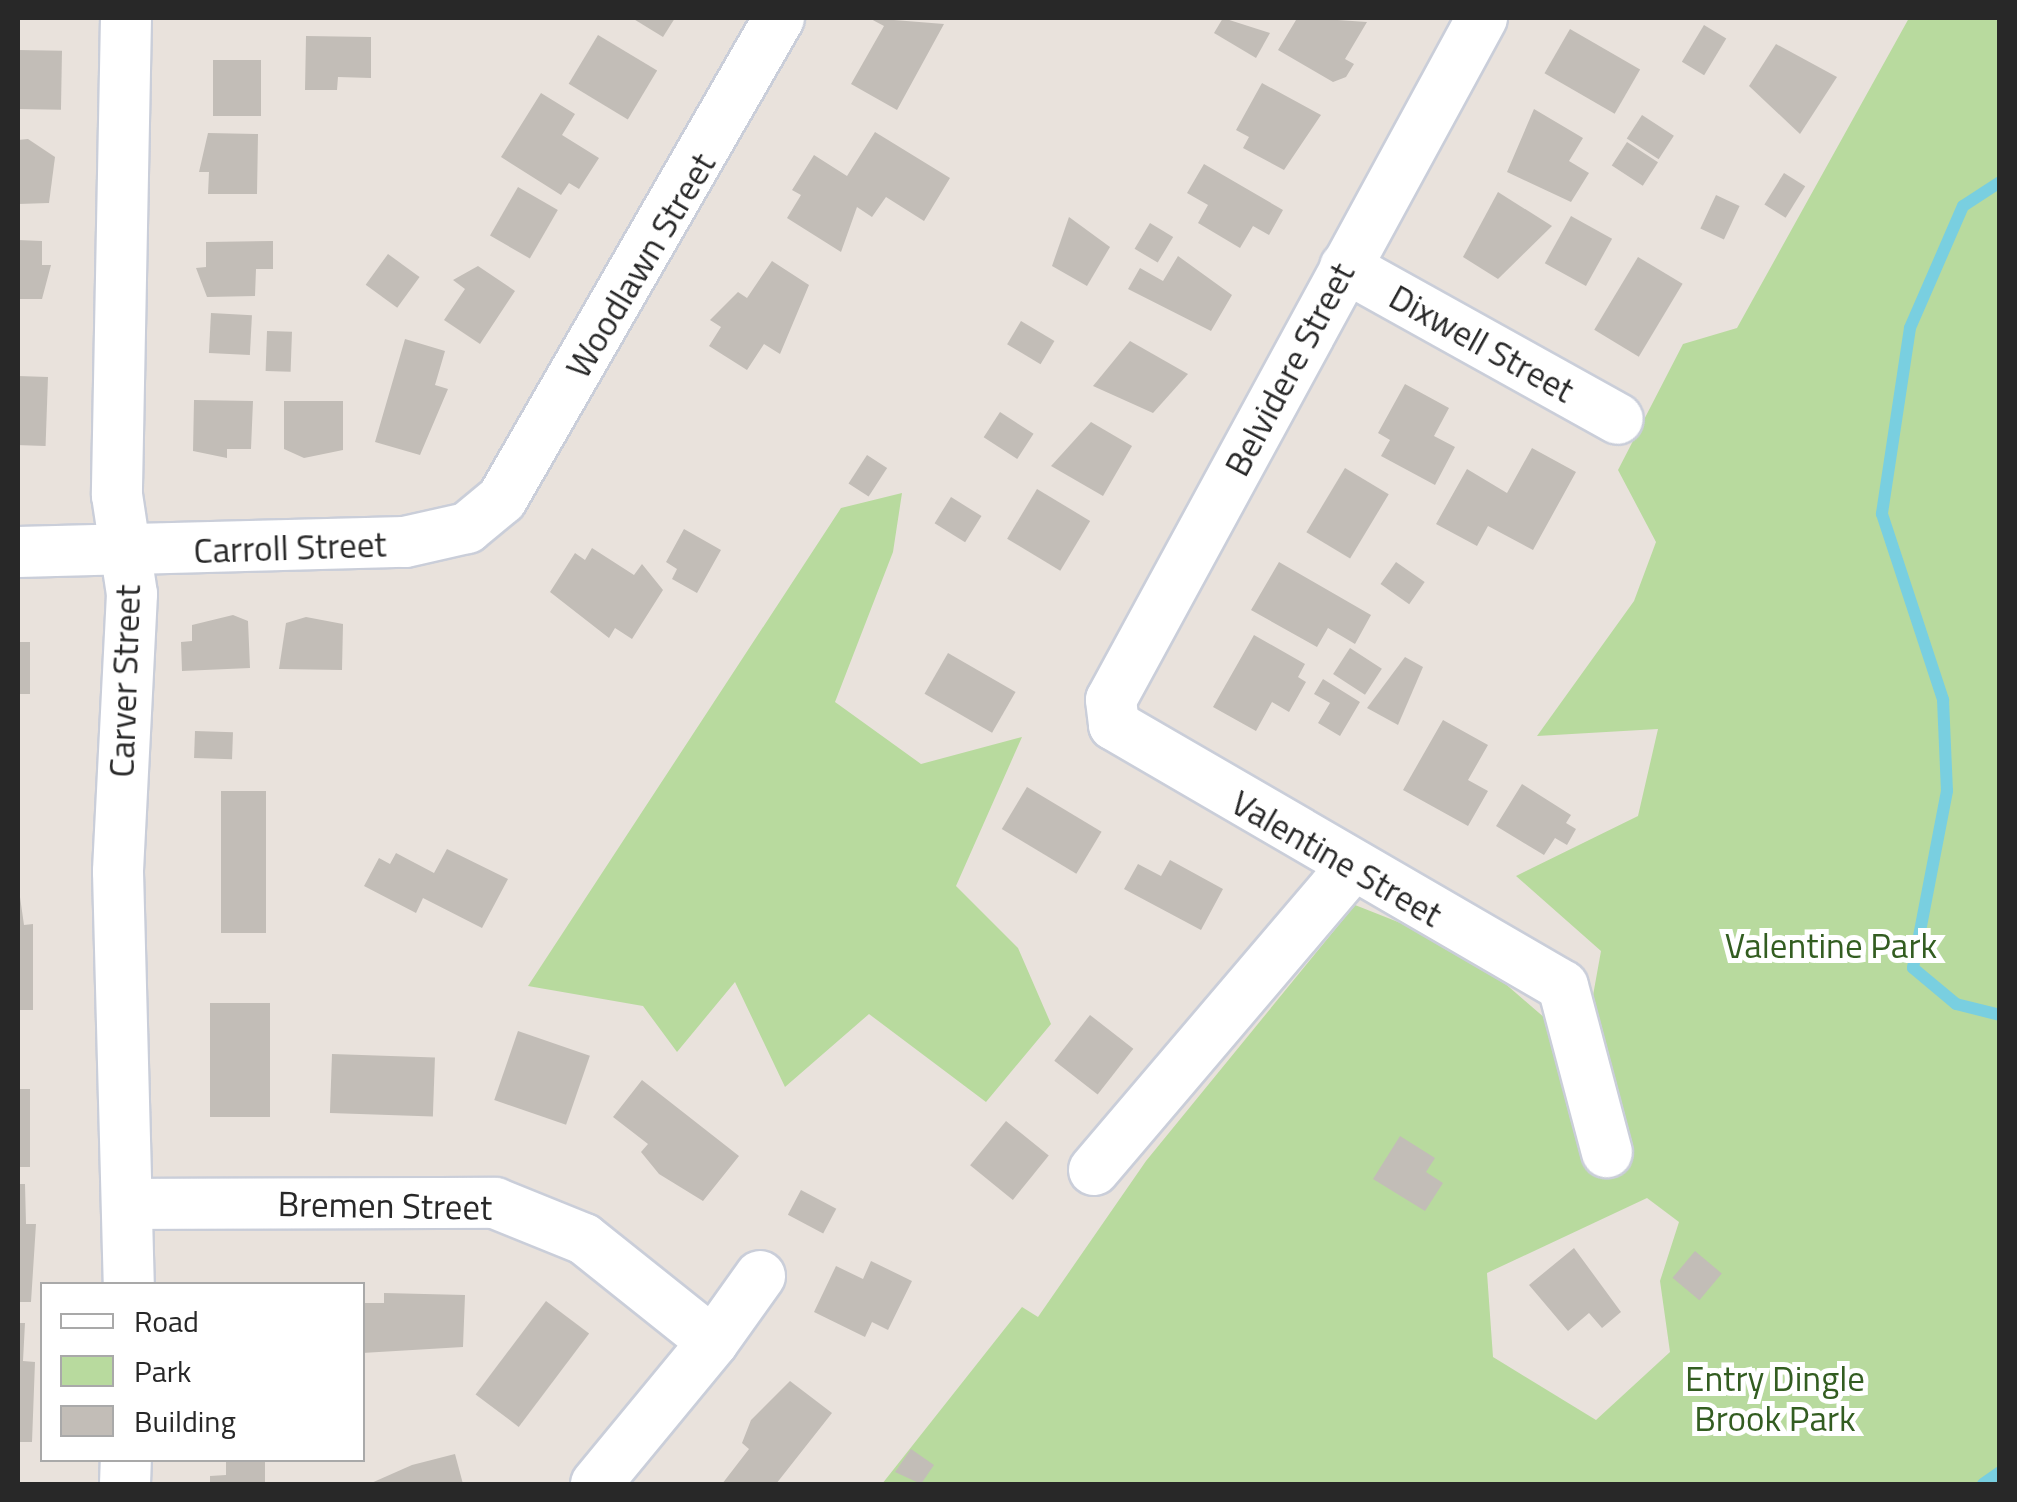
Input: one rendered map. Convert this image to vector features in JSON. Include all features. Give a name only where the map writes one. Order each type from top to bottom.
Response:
[{"type":"street","name":"Carver Street","points":[[126,18],[118,495],[126,553],[118,872],[130,1204],[129,1282]]},
{"type":"street","name":"Woodlawn Street","points":[[492,508],[780,18]]},
{"type":"street","name":"Belvidere Street","points":[[1114,725],[1111,700],[1482,18]]},
{"type":"street","name":"Dixwell Street","points":[[1345,267],[1618,419]]},
{"type":"street","name":"Carroll Street","points":[[18,552],[126,553],[405,542],[467,528],[492,508]]},
{"type":"street","name":"Valentine Street","points":[[1114,725],[1351,868],[1563,986],[1607,1152]]},
{"type":"street","points":[[1094,1170],[1351,868]]},
{"type":"street","name":"Bremen Street","points":[[130,1204],[495,1203],[584,1239],[713,1342]]},
{"type":"street","points":[[596,1484],[713,1342],[760,1276]]},
{"type":"green space","points":[[1909,18],[1999,18],[1999,1484],[882,1484],[1022,1307],[1038,1317],[1146,1161],[1355,905],[1464,948],[1583,1051],[1601,951],[1516,876],[1638,816],[1658,729],[1537,736],[1634,601],[1656,542],[1618,470],[1683,344],[1737,328]],"holes":[[[1647,1198],[1679,1222],[1660,1281],[1670,1352],[1596,1420],[1493,1357],[1487,1273]]]},
{"type":"green space","points":[[902,493],[893,552],[835,702],[921,764],[1022,737],[956,886],[1018,948],[1051,1024],[986,1102],[869,1014],[785,1087],[735,982],[677,1052],[643,1006],[528,986],[841,508]]},
{"type":"building","points":[[632,18],[675,18],[663,37]]},
{"type":"building","points":[[869,18],[944,24],[897,110],[851,84],[884,26]]},
{"type":"building","points":[[1223,18],[1270,33],[1256,58],[1214,33]]},
{"type":"building","points":[[1296,20],[1367,22],[1345,59],[1354,64],[1346,77],[1333,82],[1278,50]]},
{"type":"building","points":[[1704,25],[1726,38],[1704,75],[1682,62]]},
{"type":"building","points":[[1570,29],[1640,70],[1615,114],[1544,73]]},
{"type":"building","points":[[598,35],[657,71],[628,119],[569,84]]},
{"type":"building","points":[[306,36],[371,37],[371,78],[338,77],[337,90],[305,90]]},
{"type":"building","points":[[1776,44],[1837,77],[1800,134],[1749,86]]},
{"type":"building","points":[[18,50],[62,51],[61,110],[18,109]]},
{"type":"building","points":[[213,60],[261,60],[261,116],[213,116]]},
{"type":"building","points":[[1262,83],[1321,115],[1284,170],[1243,148],[1249,137],[1236,130]]},
{"type":"building","points":[[541,93],[575,114],[562,135],[599,158],[579,189],[569,183],[561,195],[501,157]]},
{"type":"building","points":[[1534,109],[1583,138],[1569,161],[1589,173],[1571,202],[1507,172]]},
{"type":"building","points":[[1642,115],[1674,136],[1659,159],[1627,138]]},
{"type":"building","points":[[875,132],[950,178],[924,221],[886,197],[872,217],[857,207],[841,252],[787,218],[801,195],[792,190],[814,155],[847,176]]},
{"type":"building","points":[[208,133],[258,134],[257,194],[208,194],[209,172],[199,172]]},
{"type":"building","points":[[28,139],[55,157],[49,203],[18,204],[18,140]]},
{"type":"building","points":[[1627,142],[1658,162],[1643,186],[1612,165]]},
{"type":"building","points":[[1204,164],[1283,210],[1269,235],[1253,226],[1240,248],[1198,223],[1208,205],[1187,193]]},
{"type":"building","points":[[1784,173],[1805,186],[1786,218],[1764,204]]},
{"type":"building","points":[[518,187],[558,210],[530,258],[490,235]]},
{"type":"building","points":[[1498,192],[1552,226],[1498,279],[1463,257]]},
{"type":"building","points":[[1716,195],[1740,206],[1724,240],[1700,229]]},
{"type":"building","points":[[1571,216],[1612,239],[1586,286],[1545,263]]},
{"type":"building","points":[[1069,217],[1110,247],[1087,286],[1052,266]]},
{"type":"building","points":[[1150,223],[1173,237],[1158,263],[1135,249]]},
{"type":"building","points":[[18,240],[42,241],[42,265],[51,265],[42,299],[18,299]]},
{"type":"building","points":[[273,241],[273,269],[256,269],[255,296],[207,297],[196,268],[206,267],[206,242]]},
{"type":"building","points":[[388,254],[420,277],[397,308],[366,285]]},
{"type":"building","points":[[1178,256],[1232,295],[1211,331],[1128,289],[1140,268],[1163,281]]},
{"type":"building","points":[[1638,257],[1683,284],[1639,357],[1594,330]]},
{"type":"building","points":[[772,261],[809,285],[780,354],[764,344],[747,370],[709,346],[721,327],[710,320],[738,292],[747,298]]},
{"type":"building","points":[[478,266],[515,291],[480,344],[444,320],[465,289],[453,280]]},
{"type":"building","points":[[211,313],[252,315],[250,355],[209,353]]},
{"type":"building","points":[[1021,321],[1054,341],[1041,364],[1007,344]]},
{"type":"building","points":[[267,331],[292,332],[291,372],[266,371]]},
{"type":"building","points":[[405,339],[445,351],[435,385],[448,389],[420,455],[375,442]]},
{"type":"building","points":[[1130,341],[1188,374],[1153,413],[1093,386]]},
{"type":"building","points":[[18,376],[48,377],[46,446],[18,445]]},
{"type":"building","points":[[1405,384],[1449,408],[1434,436],[1455,447],[1435,485],[1381,456],[1390,440],[1378,433]]},
{"type":"building","points":[[194,400],[253,401],[251,449],[227,449],[227,458],[193,451]]},
{"type":"building","points":[[284,401],[343,401],[343,450],[304,458],[284,449]]},
{"type":"building","points":[[1000,412],[1034,434],[1017,459],[984,437]]},
{"type":"building","points":[[1091,422],[1132,446],[1103,496],[1051,466]]},
{"type":"building","points":[[1532,448],[1576,472],[1533,550],[1488,526],[1477,546],[1436,524],[1467,469],[1507,493]]},
{"type":"building","points":[[867,455],[887,468],[869,497],[848,484]]},
{"type":"building","points":[[1345,468],[1389,494],[1350,559],[1306,532]]},
{"type":"building","points":[[1037,489],[1090,521],[1060,571],[1007,539]]},
{"type":"building","points":[[951,497],[982,516],[965,542],[935,523]]},
{"type":"building","points":[[684,529],[721,550],[697,593],[672,579],[677,569],[666,562]]},
{"type":"building","points":[[592,548],[634,575],[642,564],[663,590],[632,639],[615,628],[609,638],[550,592],[575,553],[585,560]]},
{"type":"building","points":[[1279,562],[1371,615],[1355,644],[1328,628],[1317,647],[1251,610]]},
{"type":"building","points":[[1396,562],[1425,582],[1409,604],[1381,584]]},
{"type":"building","points":[[233,615],[248,621],[250,668],[182,671],[181,642],[192,641],[192,625]]},
{"type":"building","points":[[306,617],[343,624],[342,670],[279,669],[286,623]]},
{"type":"building","points":[[1254,635],[1305,664],[1298,677],[1306,682],[1289,712],[1272,702],[1256,731],[1213,707]]},
{"type":"building","points":[[18,642],[30,642],[30,694],[18,694]]},
{"type":"building","points":[[1350,648],[1382,669],[1365,695],[1333,674]]},
{"type":"building","points":[[948,653],[1016,692],[992,733],[924,694]]},
{"type":"building","points":[[1405,657],[1423,667],[1398,725],[1367,708]]},
{"type":"building","points":[[1323,679],[1360,702],[1340,736],[1318,723],[1330,703],[1314,694]]},
{"type":"building","points":[[1443,720],[1488,745],[1468,780],[1488,791],[1468,826],[1403,790]]},
{"type":"building","points":[[195,731],[233,732],[232,759],[194,758]]},
{"type":"building","points":[[1522,784],[1571,815],[1566,823],[1576,829],[1567,845],[1555,838],[1544,855],[1496,826]]},
{"type":"building","points":[[1027,787],[1102,832],[1076,874],[1002,829]]},
{"type":"building","points":[[221,791],[266,791],[266,933],[221,933]]},
{"type":"building","points":[[447,849],[508,879],[482,928],[423,898],[416,913],[364,886],[379,858],[390,864],[396,853],[434,873]]},
{"type":"building","points":[[1170,860],[1223,889],[1201,930],[1124,889],[1138,864],[1161,876]]},
{"type":"building","points":[[18,883],[24,925],[33,924],[33,1010],[18,1010]]},
{"type":"building","points":[[210,1003],[270,1003],[270,1117],[210,1117]]},
{"type":"building","points":[[1090,1015],[1133,1049],[1098,1095],[1054,1061]]},
{"type":"building","points":[[518,1031],[590,1056],[566,1125],[494,1100]]},
{"type":"building","points":[[332,1054],[435,1058],[433,1117],[330,1113]]},
{"type":"building","points":[[642,1080],[739,1156],[703,1201],[659,1174],[641,1152],[648,1144],[613,1117]]},
{"type":"building","points":[[18,1089],[30,1089],[30,1167],[18,1167]]},
{"type":"building","points":[[1006,1121],[1049,1156],[1013,1200],[970,1165]]},
{"type":"building","points":[[1400,1136],[1435,1158],[1426,1172],[1443,1183],[1425,1211],[1373,1179]]},
{"type":"building","points":[[18,1184],[25,1184],[26,1224],[36,1224],[31,1302],[18,1302]]},
{"type":"building","points":[[801,1190],[836,1209],[823,1234],[788,1215]]},
{"type":"building","points":[[1574,1248],[1621,1312],[1602,1328],[1589,1313],[1568,1331],[1529,1285]]},
{"type":"building","points":[[1695,1251],[1722,1273],[1699,1300],[1673,1278]]},
{"type":"building","points":[[871,1261],[912,1281],[888,1330],[872,1322],[865,1337],[814,1312],[836,1266],[863,1279]]},
{"type":"building","points":[[384,1293],[465,1295],[463,1347],[365,1353],[365,1303],[384,1303]]},
{"type":"building","points":[[546,1301],[589,1333],[519,1427],[476,1394]]},
{"type":"building","points":[[18,1323],[25,1323],[23,1361],[35,1362],[32,1442],[18,1442]]},
{"type":"building","points":[[790,1381],[832,1413],[776,1484],[722,1484],[749,1449],[742,1443],[751,1420]]},
{"type":"building","points":[[911,1449],[934,1465],[921,1484],[895,1472]]},
{"type":"building","points":[[455,1454],[463,1484],[369,1484],[412,1465]]},
{"type":"building","points":[[226,1462],[265,1462],[265,1484],[210,1484],[210,1476],[226,1475]]},
{"type":"waterway","points":[[2000,182],[1963,206],[1910,328],[1882,514],[1943,700],[1947,791],[1913,968],[1956,1004],[2000,1015]]},
{"type":"waterway","points":[[1983,1484],[2000,1472]]},
{"type":"park label","name":"Valentine Park","points":[[1831,945]]},
{"type":"park label","name":"Entry Dingle Brook Park","points":[[1775,1398]]}]
